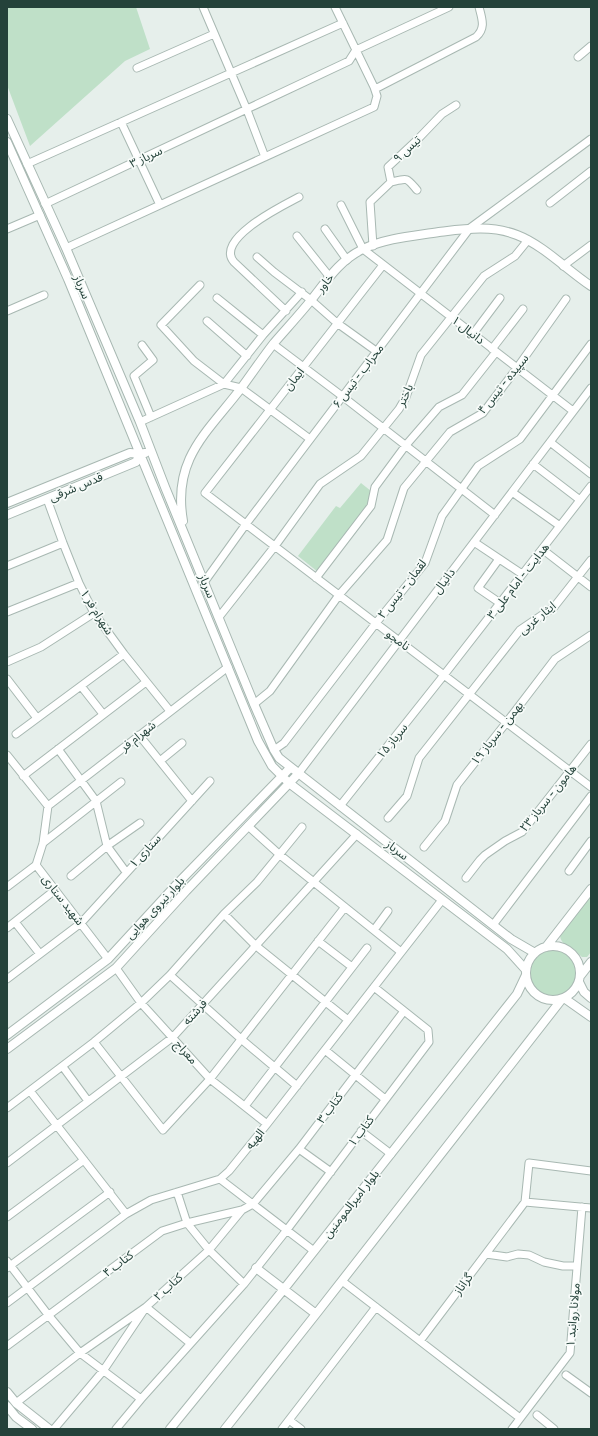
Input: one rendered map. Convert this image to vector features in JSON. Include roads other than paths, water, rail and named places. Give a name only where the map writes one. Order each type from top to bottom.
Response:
[{"type":"street","points":[[202,7],[247,110],[265,157]]},
{"type":"street","points":[[66,248],[374,107],[377,96],[375,89],[335,7]]},
{"type":"street","points":[[356,50],[449,7]]},
{"type":"street","points":[[375,89],[476,37],[481,33],[483,25],[479,7]]},
{"type":"street","points":[[27,164],[343,23]]},
{"type":"street","points":[[137,68],[214,34]]},
{"type":"street","points":[[578,57],[591,46]]},
{"type":"street","name":"سرباز ۳","points":[[45,204],[349,61],[356,50]]},
{"type":"street","name":"تیس ۹","points":[[391,182],[388,166],[418,139],[442,114],[456,105]]},
{"type":"street","name":"سرباز","points":[[7,119],[78,276],[140,422],[254,704],[279,758],[511,939],[535,953]]},
{"type":"street","points":[[121,122],[160,205]]},
{"type":"street","name":"محراب - تیس ۶","points":[[205,581],[342,396],[470,228],[591,139]]},
{"type":"street","name":"سرباز","points":[[7,142],[68,279],[264,754],[272,766],[289,783],[507,949],[526,972]]},
{"type":"street","points":[[13,155],[22,152]]},
{"type":"street","points":[[550,203],[591,171]]},
{"type":"street","points":[[373,246],[370,202],[391,182],[405,178],[408,179],[418,190]]},
{"type":"street","points":[[286,311],[234,262],[230,256],[230,252],[238,238],[255,222],[299,197]]},
{"type":"street","points":[[341,205],[363,250]]},
{"type":"street","points":[[7,229],[40,215]]},
{"type":"street","name":"خاور","points":[[185,534],[180,498],[182,484],[186,466],[201,437],[241,388],[273,344],[311,300],[329,276],[347,260],[363,250],[399,238],[470,228],[504,231],[536,244],[591,286]]},
{"type":"street","points":[[325,229],[347,260]]},
{"type":"street","points":[[297,236],[329,276]]},
{"type":"street","name":"باختر","points":[[219,617],[275,546],[320,484],[361,456],[399,409],[406,396],[421,355],[484,276],[515,256],[528,240]]},
{"type":"street","points":[[563,266],[591,245]]},
{"type":"street","name":"دانیال ۱","points":[[363,250],[573,411]]},
{"type":"street","points":[[257,257],[274,272],[302,292],[337,323],[376,351]]},
{"type":"street","name":"ایمان","points":[[205,493],[383,265]]},
{"type":"street","points":[[68,279],[78,276]]},
{"type":"street","points":[[200,285],[161,326],[194,361],[224,384],[241,388],[310,439]]},
{"type":"street","points":[[140,422],[224,384],[263,335],[302,292]]},
{"type":"street","points":[[7,312],[44,295]]},
{"type":"street","points":[[217,298],[263,335]]},
{"type":"street","points":[[473,334],[500,298]]},
{"type":"street","name":"سپیده - تیس ۴","points":[[254,704],[270,691],[339,595],[387,540],[404,488],[450,432],[483,413],[566,299]]},
{"type":"street","points":[[316,578],[371,506],[375,487],[406,445],[439,407],[462,395],[523,310]]},
{"type":"street","points":[[207,321],[247,356]]},
{"type":"street","points":[[273,344],[495,515]]},
{"type":"street","name":"لقمان - تیس ۲","points":[[274,750],[284,743],[376,623],[425,563],[442,516],[478,466],[520,439],[591,344]]},
{"type":"street","points":[[142,345],[153,360],[134,376],[151,418]]},
{"type":"street","name":"دانیال","points":[[298,774],[591,388]]},
{"type":"street","points":[[550,442],[591,474]]},
{"type":"street","points":[[7,503],[130,453],[140,454],[151,451]]},
{"type":"street","name":"قدس شرقی","points":[[7,515],[136,462],[140,454]]},
{"type":"street","points":[[533,464],[580,500]]},
{"type":"street","points":[[165,487],[170,492],[175,493],[182,484]]},
{"type":"street","name":"هدایت - امام علی ۳","points":[[444,675],[591,486]]},
{"type":"street","points":[[512,492],[560,526]]},
{"type":"street","name":"نامجو","points":[[205,493],[591,788]]},
{"type":"street","name":"شهرام فر ۱","points":[[47,499],[79,583],[94,613],[124,654],[170,711]]},
{"type":"street","points":[[474,542],[522,574]]},
{"type":"street","points":[[7,566],[63,543]]},
{"type":"street","points":[[542,549],[591,587]]},
{"type":"street","points":[[499,559],[478,588],[500,603]]},
{"type":"street","name":"ایثار غربی","points":[[388,818],[406,796],[419,758],[520,630],[554,607],[591,560]]},
{"type":"street","points":[[7,612],[79,583]]},
{"type":"street","points":[[7,662],[41,648],[94,613]]},
{"type":"street","name":"بهمن - سرباز ۱۹","points":[[424,848],[445,821],[457,785],[555,659],[591,635]]},
{"type":"street","points":[[16,734],[124,654]]},
{"type":"street","points":[[228,667],[238,663]]},
{"type":"street","name":"شهرام فر","points":[[48,806],[228,667]]},
{"type":"street","name":"سرباز ۱۵","points":[[340,806],[444,675]]},
{"type":"street","points":[[23,776],[146,682]]},
{"type":"street","points":[[8,684],[37,718]]},
{"type":"street","points":[[81,686],[103,714]]},
{"type":"street","points":[[139,736],[192,801]]},
{"type":"street","points":[[160,761],[182,744]]},
{"type":"street","name":"هامون - سرباز ۲۳","points":[[466,878],[485,855],[522,832],[591,744]]},
{"type":"street","points":[[58,749],[96,801],[107,846],[126,872]]},
{"type":"street","points":[[7,755],[48,806]]},
{"type":"street","name":"بلوار نیروی هوایی","points":[[7,1035],[108,959],[178,883],[290,768]]},
{"type":"street","name":"بلوار نیروی هوایی","points":[[7,1049],[116,968],[186,891],[298,774]]},
{"type":"street","name":"ستاری ۱","points":[[7,980],[81,922],[210,781]]},
{"type":"street","points":[[43,843],[121,782]]},
{"type":"street","points":[[493,925],[591,796]]},
{"type":"street","name":"شهید ستاری","points":[[48,806],[43,843],[36,865],[108,959]]},
{"type":"street","points":[[71,876],[107,846],[140,823]]},
{"type":"street","points":[[248,826],[280,855],[401,952]]},
{"type":"street","points":[[7,1108],[63,1067],[141,1003],[170,975],[224,914],[257,882],[302,827]]},
{"type":"street","name":"فرشته","points":[[7,1163],[173,1037],[357,834]]},
{"type":"street","points":[[569,871],[591,841]]},
{"type":"street","points":[[7,887],[36,865]]},
{"type":"street","points":[[178,883],[186,891]]},
{"type":"street","points":[[546,947],[591,889]]},
{"type":"street","points":[[7,928],[55,890]]},
{"type":"street","points":[[442,900],[449,890]]},
{"type":"street","name":"الهیه","points":[[7,1303],[126,1214],[151,1200],[220,1179],[229,1171],[442,900]]},
{"type":"street","points":[[94,1042],[163,1130],[210,1079],[345,907]]},
{"type":"street","points":[[374,930],[388,910]]},
{"type":"street","points":[[224,914],[255,945],[348,1020]]},
{"type":"street","points":[[15,922],[40,954]]},
{"type":"street","points":[[318,941],[352,967]]},
{"type":"street","points":[[591,998],[584,992],[580,978],[580,966],[576,958],[570,952],[555,946],[546,947],[535,953],[528,964],[526,972],[528,983],[532,990],[538,996],[546,1000],[554,1001],[563,999],[591,1017]]},
{"type":"street","points":[[245,1106],[367,948]]},
{"type":"street","points":[[108,959],[116,968]]},
{"type":"street","points":[[225,1429],[563,999],[574,992],[580,978],[591,962]]},
{"type":"street","name":"معراج","points":[[116,968],[141,1003],[210,1079],[267,1124]]},
{"type":"street","name":"بلوار امیرالمومنین","points":[[170,1429],[284,1289],[517,994],[526,972]]},
{"type":"street","points":[[170,975],[241,1039],[297,1086]]},
{"type":"street","points":[[374,987],[404,1011]]},
{"type":"street","name":"کتاب ۱","points":[[116,1429],[190,1342],[244,1284],[429,1042],[428,1030],[404,1011]]},
{"type":"street","name":"کتاب ۳","points":[[253,1204],[299,1149],[404,1011]]},
{"type":"street","points":[[325,1050],[385,1099]]},
{"type":"street","points":[[63,1067],[88,1101]]},
{"type":"street","points":[[30,1091],[126,1214]]},
{"type":"street","points":[[361,1131],[391,1154]]},
{"type":"street","points":[[299,1149],[330,1172]]},
{"type":"street","points":[[7,1217],[84,1160]]},
{"type":"street","points":[[591,1171],[529,1163],[525,1202],[591,1208]]},
{"type":"street","points":[[220,1179],[314,1251]]},
{"type":"street","points":[[110,1192],[8,1265],[80,1353],[141,1399]]},
{"type":"street","points":[[177,1192],[187,1223],[208,1250],[244,1284]]},
{"type":"street","name":"گراناز","points":[[420,1341],[525,1202]]},
{"type":"street","points":[[242,1210],[253,1204]]},
{"type":"street","name":"مولانا روانبد ۱","points":[[512,1429],[570,1353],[582,1207]]},
{"type":"street","name":"کتاب ۴","points":[[7,1346],[162,1231],[187,1223],[242,1210]]},
{"type":"street","name":"کتاب ۲","points":[[54,1429],[103,1371],[146,1307],[208,1250],[242,1210]]},
{"type":"street","points":[[486,1254],[507,1257],[518,1254],[529,1255],[544,1262],[563,1266],[577,1266]]},
{"type":"street","points":[[256,1268],[316,1314]]},
{"type":"street","points":[[342,1281],[520,1418]]},
{"type":"street","points":[[16,1403],[80,1353],[146,1307],[190,1342]]},
{"type":"street","points":[[282,1429],[376,1307]]},
{"type":"street","points":[[566,1375],[591,1393]]},
{"type":"street","points":[[7,1392],[16,1403],[49,1429]]},
{"type":"street","points":[[7,1406],[16,1417],[32,1429]]},
{"type":"street","points":[[536,1416],[554,1429]]},
{"type":"street","points":[[289,1420],[301,1429]]}]
